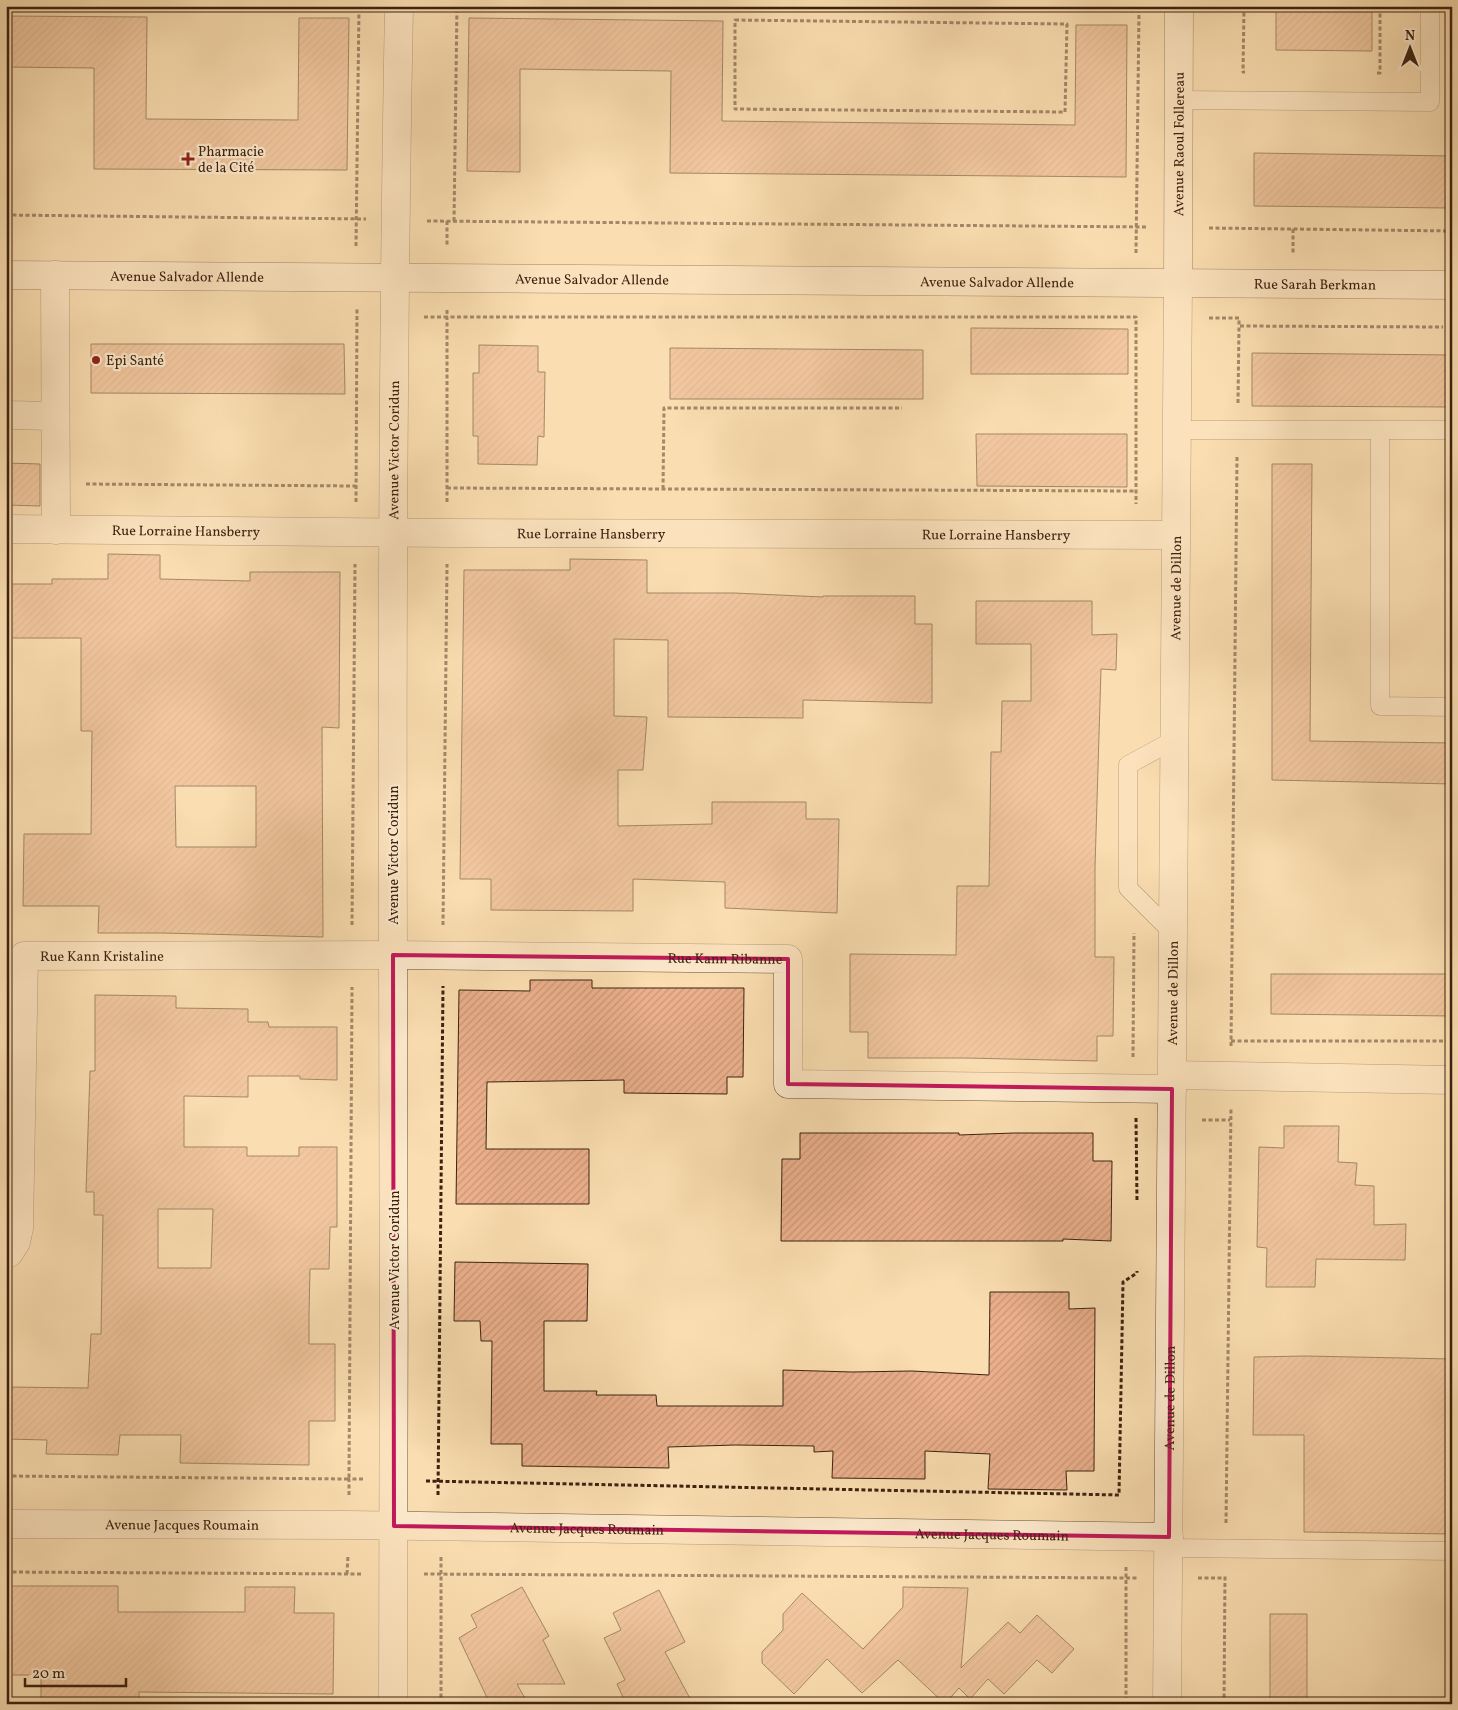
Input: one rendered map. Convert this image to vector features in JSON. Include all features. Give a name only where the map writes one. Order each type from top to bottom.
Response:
[{"type":"street","name":"Avenue Victor Coridun","points":[[393,1704],[393,533],[399,6]]},
{"type":"street","name":"Avenue Raoul Follereau","points":[[1178,282],[1179,6]]},
{"type":"street","name":"Avenue Salvador Allende","points":[[6,274],[1178,282]]},
{"type":"street","points":[[55,275],[56,530]]},
{"type":"street","name":"Rue Sarah Berkman","points":[[1178,282],[1452,285]]},
{"type":"street","name":"Avenue de Dillon","points":[[1167,1704],[1178,282]]},
{"type":"street","points":[[6,415],[55,416]]},
{"type":"street","name":"Rue Lorraine Hansberry","points":[[6,529],[393,533],[1175,535]]},
{"type":"street","name":"Rue Kann Ribanne","points":[[393,955],[788,959],[788,1084],[1173,1082]]},
{"type":"street","name":"Rue Kann Kristaline","points":[[6,1255],[9,1254],[16,1242],[19,1228],[24,956],[393,955]]},
{"type":"street","points":[[1173,1082],[1231,1076],[1452,1080]]},
{"type":"street","name":"Avenue Jacques Roumain","points":[[6,1524],[394,1526],[1168,1543]]},
{"type":"lane","points":[[1179,100],[1430,102],[1430,6]]},
{"type":"lane","points":[[1176,430],[1452,430]]},
{"type":"lane","points":[[1380,430],[1380,706],[1452,707]]},
{"type":"lane","points":[[1173,933],[1128,888],[1128,765],[1174,740]]},
{"type":"lane","points":[[1168,1543],[1226,1548],[1452,1551]]},
{"type":"path","points":[[454,221],[457,6]]},
{"type":"path","points":[[649,6],[1138,10],[1136,256]]},
{"type":"path","points":[[1244,6],[1243,72],[1253,72]]},
{"type":"path","points":[[1370,73],[1380,73],[1380,6]]},
{"type":"path","points":[[6,7],[359,8],[356,247]]},
{"type":"path","points":[[734,20],[1067,24],[1065,112],[734,108],[734,20]]},
{"type":"path","points":[[6,215],[373,219]]},
{"type":"path","points":[[426,221],[1154,227]]},
{"type":"path","points":[[447,221],[447,255]]},
{"type":"path","points":[[1206,228],[1452,231]]},
{"type":"path","points":[[1293,229],[1293,256]]},
{"type":"path","points":[[356,503],[358,301]]},
{"type":"path","points":[[419,317],[1239,318],[1224,1704]]},
{"type":"path","points":[[447,317],[447,510]]},
{"type":"path","points":[[1136,317],[1136,535]]},
{"type":"path","points":[[1239,326],[1443,327]]},
{"type":"path","points":[[663,489],[664,408],[902,408]]},
{"type":"path","points":[[80,484],[356,486]]},
{"type":"path","points":[[447,488],[1136,491]]},
{"type":"path","points":[[438,1481],[447,558]]},
{"type":"path","points":[[352,934],[355,560]]},
{"type":"path","points":[[1134,1064],[1132,1057],[1135,896]]},
{"type":"path","points":[[6,1476],[348,1479],[352,984]]},
{"type":"path","points":[[1231,1041],[1452,1041]]},
{"type":"path","points":[[1136,1110],[1137,1206]]},
{"type":"path","points":[[1194,1120],[1231,1120]]},
{"type":"path","points":[[419,1481],[1119,1495],[1123,1282],[1138,1273],[1137,1264]]},
{"type":"path","points":[[6,1572],[366,1574]]},
{"type":"path","points":[[415,1574],[1147,1578]]},
{"type":"path","points":[[440,1704],[442,1574]]},
{"type":"path","points":[[1126,1704],[1127,1578]]},
{"type":"path","points":[[1191,1578],[1225,1578]]},
{"type":"highlighted area","points":[[393,955],[788,959],[788,1084],[1172,1089],[1169,1537],[394,1526]]},
{"type":"building","points":[[1276,6],[1316,6],[1316,11],[1372,12],[1372,51],[1276,50]]},
{"type":"building","points":[[6,16],[147,17],[146,119],[298,120],[299,18],[349,18],[347,170],[94,169],[94,68],[6,67]]},
{"type":"building","points":[[469,18],[723,21],[722,121],[1075,125],[1076,25],[1127,25],[1126,177],[670,173],[671,71],[520,69],[520,172],[467,171]]},
{"type":"building","points":[[1254,153],[1452,156],[1452,208],[1254,206]]},
{"type":"building","points":[[971,328],[1128,329],[1128,374],[971,374]]},
{"type":"building","points":[[91,344],[344,344],[345,394],[91,393]]},
{"type":"building","points":[[479,345],[538,346],[538,372],[545,372],[544,437],[538,436],[537,465],[478,464],[478,436],[473,436],[473,373],[479,373]]},
{"type":"building","points":[[670,348],[923,350],[923,399],[670,399]]},
{"type":"building","points":[[1252,353],[1452,355],[1452,407],[1252,406]]},
{"type":"building","points":[[976,434],[1127,434],[1127,487],[977,486]]},
{"type":"building","points":[[6,463],[40,464],[40,506],[6,505]]},
{"type":"building","points":[[1272,464],[1312,464],[1310,741],[1452,743],[1452,784],[1272,780]]},
{"type":"building","points":[[108,554],[160,555],[160,579],[250,581],[250,572],[340,572],[339,728],[322,727],[323,937],[98,933],[99,906],[23,906],[24,834],[91,834],[92,731],[81,731],[81,638],[6,638],[6,584],[52,584],[52,579],[108,579]],"holes":[[[175,786],[256,786],[256,847],[176,847]]]},
{"type":"building","points":[[570,559],[647,560],[647,593],[734,593],[823,597],[915,596],[915,624],[932,624],[932,703],[803,700],[803,718],[668,717],[668,640],[614,639],[614,716],[647,717],[643,770],[618,770],[618,826],[712,824],[712,802],[806,802],[806,819],[839,819],[837,913],[725,908],[725,882],[633,879],[633,911],[491,910],[491,879],[460,879],[464,570],[570,570]]},
{"type":"building","points":[[976,601],[1092,601],[1092,635],[1117,634],[1116,670],[1101,669],[1095,867],[1095,957],[1114,957],[1113,1036],[1097,1036],[1097,1061],[868,1058],[868,1032],[850,1032],[850,954],[956,955],[957,886],[989,886],[991,752],[1001,752],[1002,701],[1031,701],[1031,644],[976,644]]},
{"type":"building","points":[[1271,974],[1452,974],[1452,1016],[1271,1014]]},
{"type":"building","points":[[530,980],[592,980],[592,988],[744,988],[743,1077],[727,1077],[727,1094],[624,1093],[624,1080],[487,1082],[486,1149],[589,1149],[589,1204],[456,1204],[459,990],[530,991]]},
{"type":"building","points":[[95,995],[176,996],[176,1008],[248,1009],[248,1022],[268,1022],[269,1027],[337,1027],[337,1080],[300,1079],[300,1076],[248,1076],[248,1097],[184,1096],[184,1147],[247,1147],[247,1156],[299,1156],[299,1147],[337,1147],[337,1227],[330,1227],[329,1269],[310,1269],[309,1314],[309,1344],[335,1344],[335,1421],[309,1421],[309,1465],[180,1463],[181,1435],[120,1435],[118,1455],[46,1454],[47,1440],[6,1439],[6,1387],[88,1388],[91,1334],[101,1334],[103,1215],[94,1215],[94,1192],[86,1192],[90,1071],[95,1071]],"holes":[[[158,1209],[213,1209],[211,1268],[158,1268]]]},
{"type":"building","points":[[1284,1126],[1339,1126],[1338,1162],[1357,1163],[1355,1185],[1374,1186],[1374,1225],[1406,1224],[1405,1260],[1316,1259],[1315,1287],[1266,1287],[1267,1248],[1257,1247],[1259,1147],[1284,1148]]},
{"type":"building","points":[[800,1133],[959,1133],[959,1135],[1093,1133],[1093,1161],[1112,1161],[1111,1241],[1063,1239],[1063,1241],[781,1241],[782,1159],[800,1159]]},
{"type":"building","points":[[455,1262],[588,1264],[587,1321],[544,1321],[544,1391],[597,1391],[596,1395],[656,1395],[657,1406],[783,1406],[783,1370],[912,1371],[989,1375],[990,1292],[1069,1292],[1069,1309],[1095,1308],[1094,1471],[1066,1471],[1067,1490],[988,1489],[990,1454],[925,1451],[925,1479],[832,1478],[833,1451],[814,1452],[814,1446],[735,1445],[668,1447],[669,1468],[522,1466],[522,1444],[491,1444],[492,1341],[481,1341],[480,1321],[454,1321]]},
{"type":"building","points":[[1305,1356],[1452,1359],[1452,1534],[1304,1532],[1304,1435],[1253,1435],[1254,1357]]},
{"type":"building","points":[[6,1586],[118,1586],[118,1612],[245,1612],[245,1587],[295,1587],[294,1613],[334,1613],[333,1694],[139,1692],[139,1704],[41,1704],[41,1675],[6,1675]]},
{"type":"building","points":[[522,1587],[549,1636],[543,1640],[565,1684],[517,1684],[528,1704],[490,1704],[459,1638],[477,1627],[471,1615]]},
{"type":"building","points":[[903,1587],[968,1588],[961,1668],[1008,1622],[1020,1633],[1037,1615],[1074,1649],[1052,1673],[1037,1660],[1004,1694],[988,1679],[970,1699],[959,1688],[945,1704],[898,1660],[862,1693],[827,1659],[794,1694],[762,1663],[762,1652],[783,1630],[783,1614],[802,1593],[863,1649],[903,1607]]},
{"type":"building","points":[[659,1590],[685,1642],[665,1652],[693,1704],[626,1704],[617,1684],[625,1680],[604,1638],[621,1630],[613,1613]]},
{"type":"building","points":[[1270,1614],[1307,1614],[1307,1704],[1270,1704]]},
{"type":"place","name":"Pharmacie de la Cité","points":[[188,159]]},
{"type":"place","name":"Epi Santé","points":[[96,360]]}]
